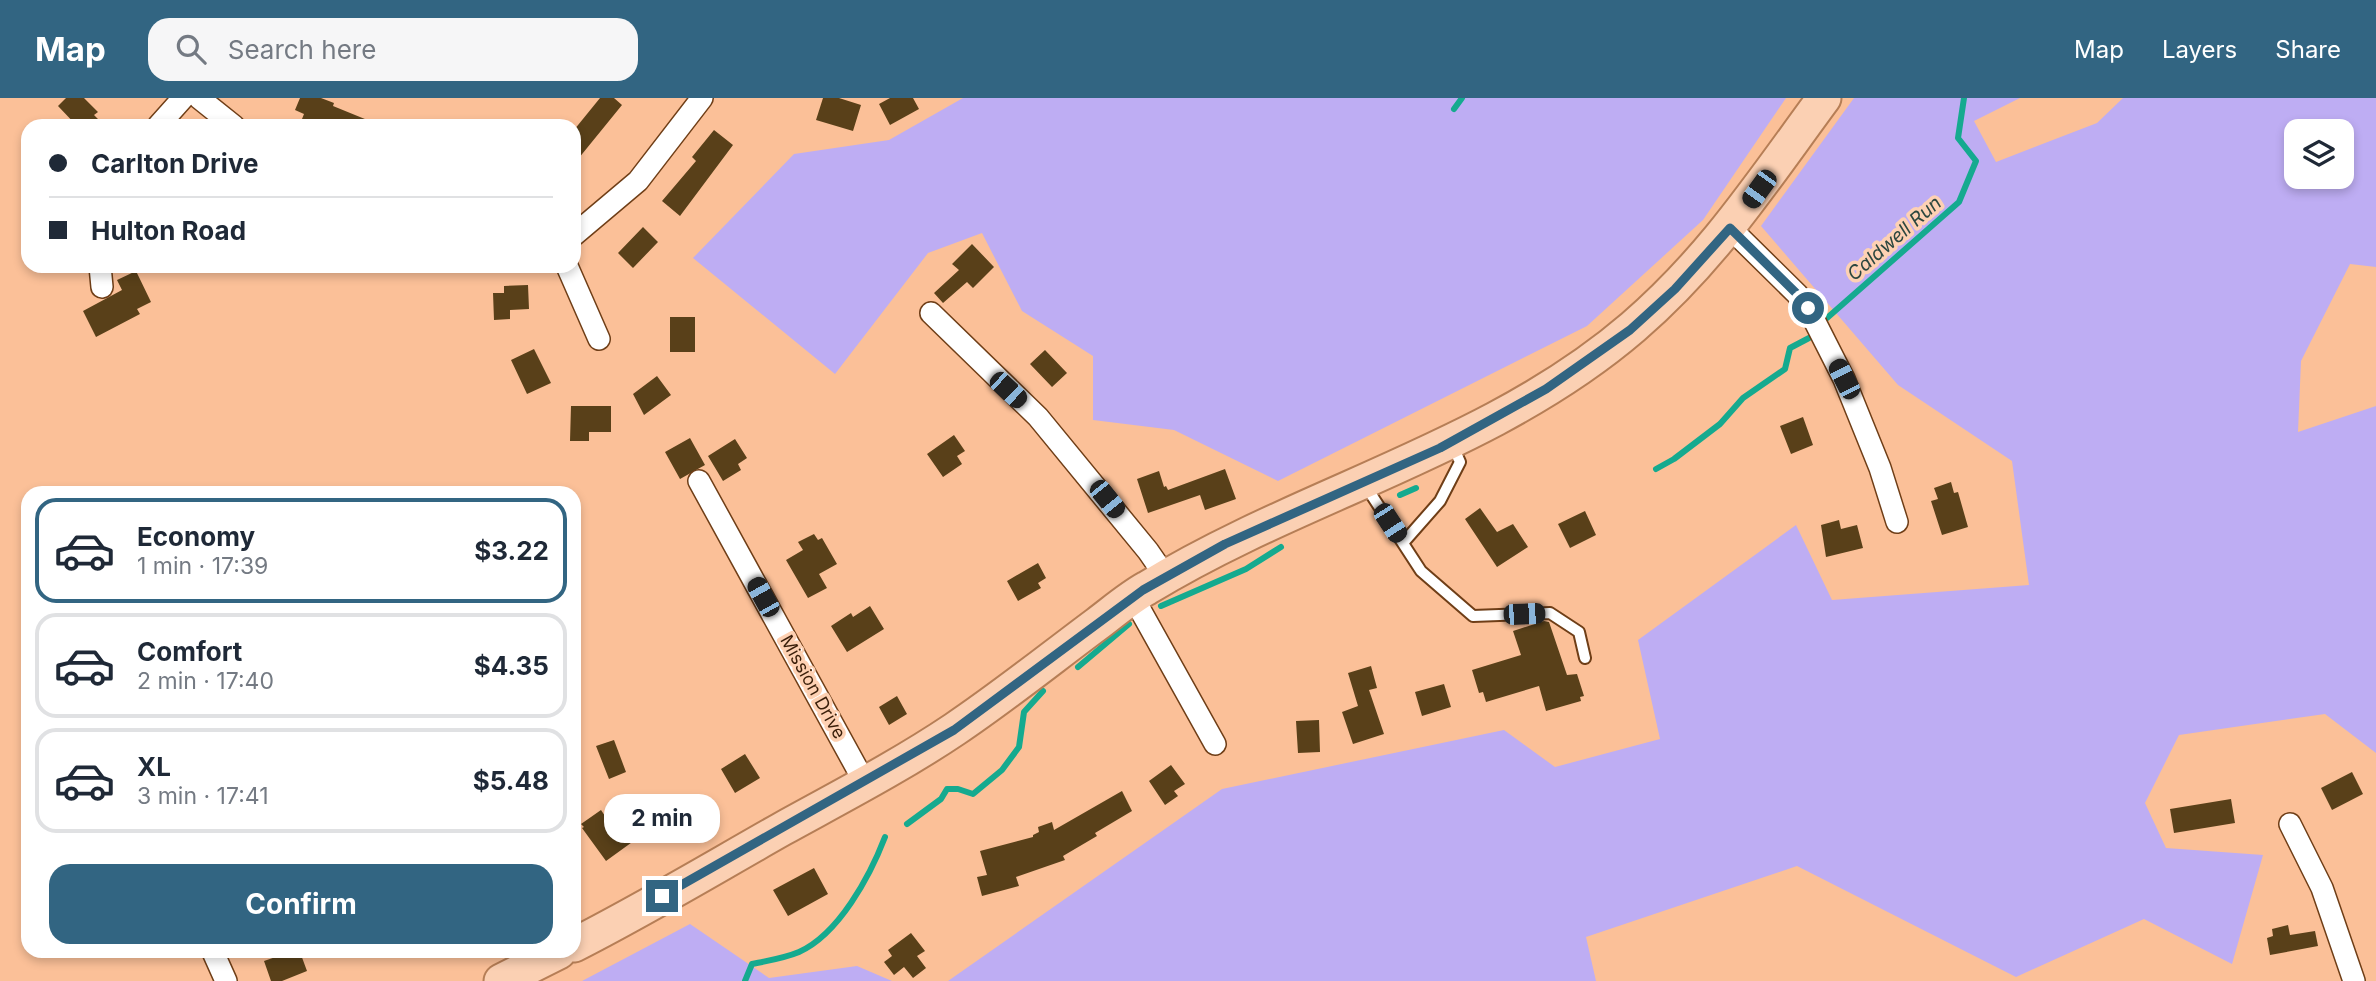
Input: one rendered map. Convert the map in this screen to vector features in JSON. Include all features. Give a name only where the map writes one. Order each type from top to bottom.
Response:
[{"type":"main road","points":[[581,940],[865,783],[954,730],[1133,597],[1166,577],[1225,544],[1451,442],[1546,389],[1630,330],[1675,289],[1730,228],[1824,98]]},
{"type":"main road","points":[[501,981],[547,958]]},
{"type":"street","points":[[164,119],[183,98]]},
{"type":"street","points":[[199,98],[225,119]]},
{"type":"street","points":[[581,229],[638,181],[702,98]]},
{"type":"street","points":[[1730,228],[1808,308],[1844,379],[1880,468],[1896,522]]},
{"type":"street","points":[[570,273],[599,339]]},
{"type":"street","points":[[931,313],[1045,425],[1149,551],[1166,577]]},
{"type":"street","name":"Mission Drive","points":[[699,481],[865,783]]},
{"type":"street","points":[[1133,597],[1214,744]]},
{"type":"street","points":[[2290,824],[2322,888],[2354,981]]},
{"type":"street","points":[[216,958],[226,981]]},
{"type":"lane","points":[[1403,543],[1440,501],[1460,462],[1451,442]]},
{"type":"lane","points":[[1364,482],[1421,571],[1473,616],[1550,613],[1579,632],[1585,658]]},
{"type":"shaded area","points":[[963,98],[1786,98],[1703,220],[1587,326],[1278,481],[1174,430],[1093,420],[1093,356],[1022,311],[982,233],[928,253],[835,374],[693,258],[794,154],[889,140]]},
{"type":"shaded area","points":[[1854,98],[2020,98],[1974,121],[1996,162],[2097,123],[2123,98],[2376,98],[2376,267],[2350,264],[2301,361],[2298,432],[2376,406],[2376,753],[2325,714],[2179,735],[2145,803],[2166,848],[2263,855],[2232,964],[2144,919],[2016,977],[1797,866],[1586,937],[1596,981],[948,981],[1222,789],[1504,730],[1555,767],[1660,739],[1638,640],[1796,525],[1832,600],[2029,585],[2012,461],[1898,385],[1761,226]]},
{"type":"shaded area","points":[[690,924],[769,978],[857,966],[892,981],[582,981]]},
{"type":"building","points":[[66,98],[84,98],[98,112],[94,115],[98,119],[70,119],[58,106]]},
{"type":"building","points":[[300,98],[321,98],[365,119],[302,119],[304,114],[295,110]]},
{"type":"building","points":[[600,98],[614,98],[622,105],[581,155],[581,121]]},
{"type":"building","points":[[823,98],[839,98],[861,105],[853,131],[816,120]]},
{"type":"building","points":[[890,98],[913,98],[919,109],[890,125],[879,104]]},
{"type":"building","points":[[714,130],[733,145],[680,216],[662,201],[696,161],[692,157]]},
{"type":"building","points":[[643,227],[658,242],[633,268],[618,253]]},
{"type":"building","points":[[972,244],[994,267],[973,288],[967,282],[943,303],[934,293],[959,270],[952,264]]},
{"type":"building","points":[[137,273],[151,302],[137,309],[140,314],[96,337],[83,311],[122,290],[117,280]]},
{"type":"building","points":[[528,285],[529,309],[510,310],[510,319],[494,320],[493,293],[504,293],[504,286]]},
{"type":"building","points":[[670,317],[695,317],[695,352],[670,352]]},
{"type":"building","points":[[534,349],[551,383],[527,394],[511,360]]},
{"type":"building","points":[[1045,350],[1067,373],[1052,387],[1030,364]]},
{"type":"building","points":[[657,376],[671,395],[644,415],[633,394]]},
{"type":"building","points":[[571,406],[611,406],[611,432],[589,432],[589,441],[570,441]]},
{"type":"building","points":[[1803,417],[1813,445],[1791,454],[1780,426]]},
{"type":"building","points":[[954,435],[965,451],[957,456],[962,464],[943,477],[927,454]]},
{"type":"building","points":[[690,438],[705,465],[680,479],[665,452]]},
{"type":"building","points":[[735,439],[747,458],[738,464],[741,470],[723,481],[708,456]]},
{"type":"building","points":[[1225,469],[1236,499],[1205,510],[1200,495],[1148,513],[1137,479],[1159,471],[1164,487],[1168,490]]},
{"type":"building","points":[[1951,482],[1954,493],[1958,492],[1968,527],[1942,535],[1931,501],[1938,499],[1934,488]]},
{"type":"building","points":[[1480,508],[1497,532],[1513,524],[1528,547],[1497,567],[1465,519]]},
{"type":"building","points":[[1585,511],[1596,535],[1570,548],[1558,524]]},
{"type":"building","points":[[1839,520],[1841,529],[1857,525],[1863,548],[1826,557],[1821,525]]},
{"type":"building","points":[[814,534],[818,540],[822,538],[837,564],[819,574],[827,588],[808,598],[786,560],[803,550],[798,542]]},
{"type":"building","points":[[1038,563],[1046,578],[1038,583],[1041,588],[1018,601],[1007,581]]},
{"type":"building","points":[[870,606],[884,629],[847,652],[831,626],[851,613],[853,617]]},
{"type":"building","points":[[1544,621],[1549,622],[1567,675],[1577,674],[1584,696],[1580,697],[1581,701],[1546,711],[1539,686],[1486,702],[1483,692],[1479,693],[1472,670],[1521,655],[1513,631]]},
{"type":"building","points":[[1371,666],[1377,688],[1369,690],[1384,734],[1353,744],[1342,712],[1358,706],[1348,673]]},
{"type":"building","points":[[1444,684],[1451,707],[1422,716],[1415,692]]},
{"type":"building","points":[[897,696],[907,714],[889,725],[879,707]]},
{"type":"building","points":[[1319,720],[1320,752],[1298,753],[1296,721]]},
{"type":"building","points":[[614,740],[626,772],[609,779],[596,746]]},
{"type":"building","points":[[745,754],[760,778],[735,793],[721,769]]},
{"type":"building","points":[[1171,765],[1185,784],[1174,791],[1178,796],[1165,805],[1149,781]]},
{"type":"building","points":[[2352,772],[2363,794],[2332,810],[2321,788]]},
{"type":"building","points":[[1122,791],[1132,811],[1063,856],[1065,860],[1016,877],[1019,886],[982,896],[977,877],[987,875],[980,851],[1033,837],[1039,832],[1038,827],[1052,822],[1054,830]]},
{"type":"building","points":[[2231,799],[2235,823],[2174,833],[2170,809]]},
{"type":"building","points":[[601,810],[613,828],[622,821],[635,840],[606,861],[581,824]]},
{"type":"building","points":[[814,868],[828,894],[788,916],[773,890]]},
{"type":"building","points":[[2288,925],[2290,935],[2315,931],[2318,946],[2270,955],[2267,938],[2273,936],[2272,929]]},
{"type":"building","points":[[911,933],[925,951],[917,956],[926,968],[913,978],[904,967],[894,975],[884,962],[892,956],[888,950]]},
{"type":"building","points":[[273,958],[302,958],[307,971],[282,981],[271,981],[264,961]]},
{"type":"waterway","points":[[1454,109],[1462,98]]},
{"type":"waterway","name":"Caldwell Run","points":[[1827,318],[1959,202],[1976,161],[1958,138],[1964,98]]},
{"type":"waterway","name":"Caldwell Run","points":[[1656,469],[1674,459],[1720,424],[1743,398],[1785,369],[1790,348],[1809,338]]},
{"type":"waterway","name":"Caldwell Run","points":[[1400,495],[1416,488]]},
{"type":"waterway","name":"Caldwell Run","points":[[1161,606],[1246,569],[1281,547]]},
{"type":"waterway","name":"Caldwell Run","points":[[1078,667],[1129,624]]},
{"type":"waterway","name":"Caldwell Run","points":[[907,824],[941,799],[947,789],[973,794],[1002,770],[1019,747],[1024,712],[1043,691]]},
{"type":"waterway","name":"Caldwell Run","points":[[745,981],[752,964],[799,952],[827,932],[862,886],[885,837]]},
{"type":"route","points":[[662,896],[954,730],[1143,590],[1225,544],[1440,448],[1546,389],[1630,330],[1675,289],[1730,228],[1808,308]]}]
